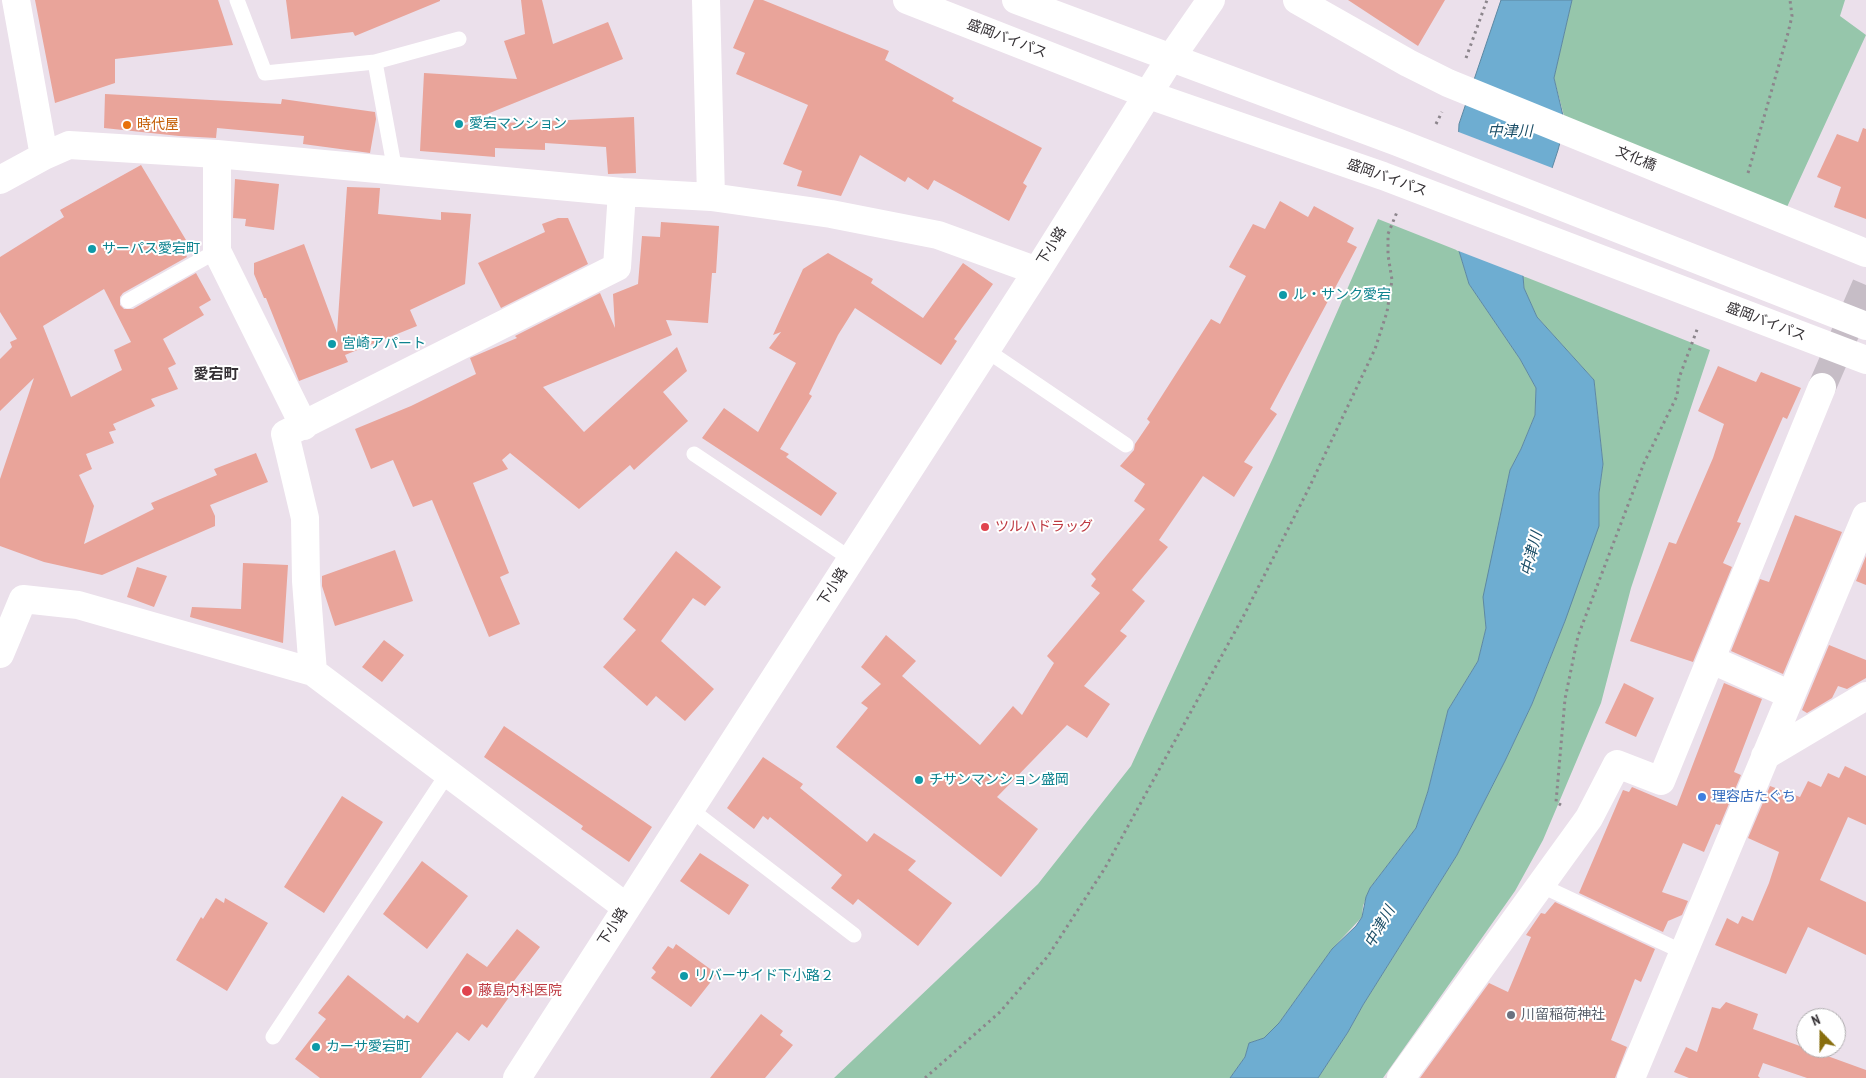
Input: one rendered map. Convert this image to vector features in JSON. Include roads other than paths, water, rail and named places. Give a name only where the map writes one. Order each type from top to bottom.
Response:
[{"type":"main road","points":[[16,0],[44,156]]},
{"type":"main road","points":[[706,0],[711,197]]},
{"type":"main road","name":"盛岡バイパス","points":[[907,0],[1148,95],[1383,176],[1866,360]]},
{"type":"main road","points":[[1016,0],[1170,59],[1397,142],[1866,326]]},
{"type":"main road","name":"下小路","points":[[517,1078],[1037,271],[1170,59],[1211,0]]},
{"type":"main road","name":"文化橋","points":[[1297,0],[1408,63],[1448,83],[1866,253]]},
{"type":"main road","points":[[0,180],[69,145],[217,154],[622,192],[711,197],[832,214],[938,235],[1037,271]]},
{"type":"main road","points":[[217,154],[217,252],[304,426]]},
{"type":"main road","points":[[313,672],[306,581],[304,518],[285,434],[617,267],[622,192]]},
{"type":"main road","points":[[1402,1078],[1589,818],[1617,764],[1661,781],[1822,387]]},
{"type":"main road","points":[[1631,1078],[1866,516]]},
{"type":"main road","points":[[0,654],[22,599],[78,605],[313,672],[626,907]]},
{"type":"main road","points":[[1712,660],[1791,695]]},
{"type":"main road","points":[[1765,756],[1866,696]]},
{"type":"lane","points":[[238,0],[265,73],[375,62],[459,39]]},
{"type":"lane","points":[[375,62],[396,170]]},
{"type":"lane","points":[[128,301],[217,252]]},
{"type":"lane","points":[[986,350],[1126,445]]},
{"type":"lane","points":[[694,454],[851,559]]},
{"type":"lane","points":[[273,1037],[448,774]]},
{"type":"lane","points":[[690,809],[854,935]]},
{"type":"lane","points":[[1540,885],[1683,952]]},
{"type":"water","name":"中津川","points":[[1501,0],[1572,0],[1554,78],[1565,124],[1525,251],[1523,276],[1524,288],[1537,317],[1594,380],[1603,464],[1599,493],[1599,526],[1565,621],[1532,704],[1505,761],[1457,855],[1318,1078],[1230,1078],[1245,1057],[1249,1043],[1264,1038],[1279,1023],[1332,949],[1356,926],[1362,917],[1370,888],[1416,828],[1428,791],[1448,710],[1478,661],[1486,628],[1483,597],[1510,470],[1535,415],[1536,388],[1520,359],[1469,284],[1459,251],[1456,185],[1459,124]]},
{"type":"tunnel","points":[[1822,387],[1866,285]]},
{"type":"place","name":"愛宕マンション","points":[[459,124]]},
{"type":"place","name":"時代屋","points":[[127,125]]},
{"type":"place","name":"サーパス愛宕町","points":[[92,249]]},
{"type":"place","name":"ル・サンク愛宕","points":[[1283,295]]},
{"type":"place","name":"宮崎アパート","points":[[332,344]]},
{"type":"place","name":"ツルハドラッグ","points":[[985,527]]},
{"type":"place","name":"チサンマンション盛岡","points":[[919,780]]},
{"type":"place","name":"理容店たぐち","points":[[1702,797]]},
{"type":"place","name":"リバーサイド下小路２","points":[[684,976]]},
{"type":"place","name":"藤島内科医院","points":[[467,991]]},
{"type":"place","name":"川留稲荷神社","points":[[1511,1015]]},
{"type":"place","name":"カーサ愛宕町","points":[[316,1047]]},
{"type":"district","name":"愛宕町","points":[[216,375]]}]
